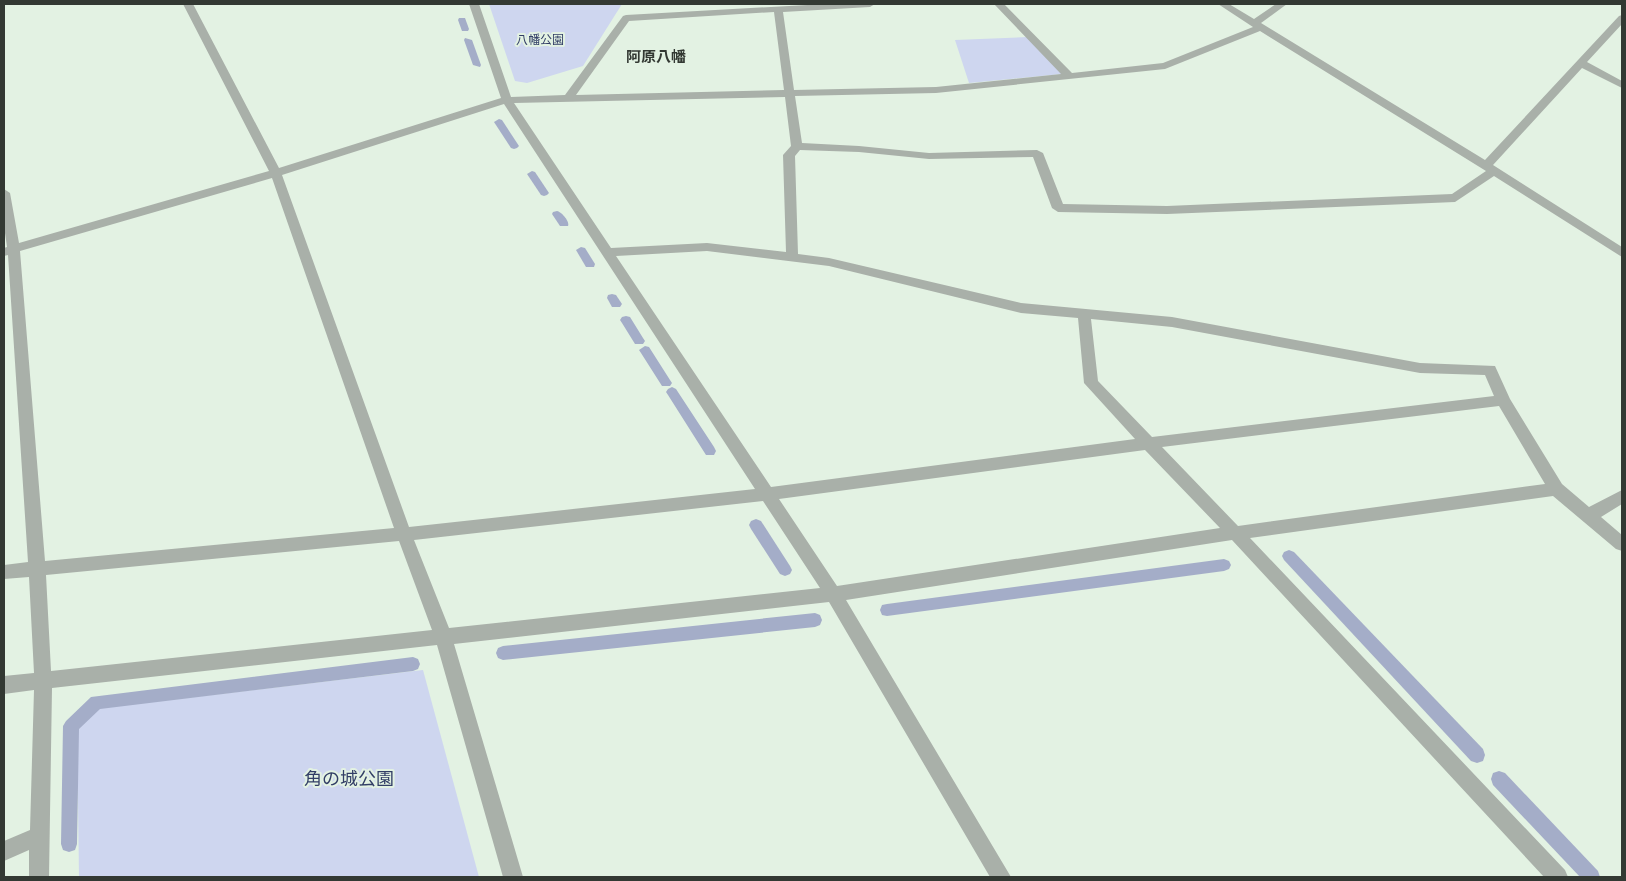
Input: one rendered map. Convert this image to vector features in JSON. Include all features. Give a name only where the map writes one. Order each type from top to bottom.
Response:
[{"type":"street","points":[[188,4],[276,173],[404,534],[444,638],[513,877]]},
{"type":"street","points":[[474,4],[507,100],[833,594],[1001,877]]},
{"type":"street","points":[[644,4],[648,17]]},
{"type":"street","points":[[569,98],[626,18],[870,4]]},
{"type":"street","points":[[999,4],[1070,76]]},
{"type":"street","points":[[1223,4],[1490,168],[1622,253]]},
{"type":"street","points":[[9,250],[276,173],[507,100],[936,90],[1165,66],[1258,25],[1282,4]]},
{"type":"street","points":[[783,8],[789,93],[797,146]]},
{"type":"street","points":[[797,146],[860,149],[929,156],[1037,153],[1058,208],[1167,210],[1455,198],[1490,168],[1622,18]]},
{"type":"street","points":[[1581,63],[1622,84]]},
{"type":"street","points":[[792,257],[789,155],[797,146]]},
{"type":"street","points":[[4,193],[37,568],[43,682],[39,877]]},
{"type":"street","points":[[608,252],[707,247],[792,257],[829,262],[1022,308],[1172,322],[1420,368],[1490,370],[1504,400],[1556,489],[1622,544]]},
{"type":"street","points":[[1084,314],[1091,383],[1150,443],[1558,877]]},
{"type":"street","points":[[4,572],[404,534],[767,494],[1150,443],[1504,400]]},
{"type":"street","points":[[4,685],[833,594],[1235,533],[1556,489]]},
{"type":"street","points":[[1588,516],[1622,496]]},
{"type":"street","points":[[4,852],[40,836]]},
{"type":"green space","name":"八幡公園","points":[[489,4],[622,4],[583,66],[527,83],[515,81]]},
{"type":"green space","points":[[1028,37],[1062,74],[969,83],[955,40]]},
{"type":"green space","name":"角の城公園","points":[[423,670],[479,877],[79,877],[77,725],[100,708]]},
{"type":"waterway","points":[[457,7],[459,11]]},
{"type":"waterway","points":[[462,20],[465,29]]},
{"type":"waterway","points":[[468,40],[477,65]]},
{"type":"waterway","points":[[483,83],[485,89]]},
{"type":"waterway","points":[[499,122],[514,146]]},
{"type":"waterway","points":[[532,174],[544,193]]},
{"type":"waterway","points":[[557,214],[564,224]]},
{"type":"waterway","points":[[581,250],[590,264]]},
{"type":"waterway","points":[[612,298],[616,304]]},
{"type":"waterway","points":[[626,320],[639,341]]},
{"type":"waterway","points":[[645,350],[666,383]]},
{"type":"waterway","points":[[672,392],[710,451]]},
{"type":"waterway","points":[[756,525],[785,570]]},
{"type":"waterway","points":[[1289,556],[1477,755]]},
{"type":"waterway","points":[[887,610],[1224,565]]},
{"type":"waterway","points":[[503,653],[815,620]]},
{"type":"waterway","points":[[69,844],[71,726],[96,702],[413,664]]},
{"type":"waterway","points":[[1499,779],[1592,877]]},
{"type":"district","name":"阿原八幡","points":[[656,57]]}]
